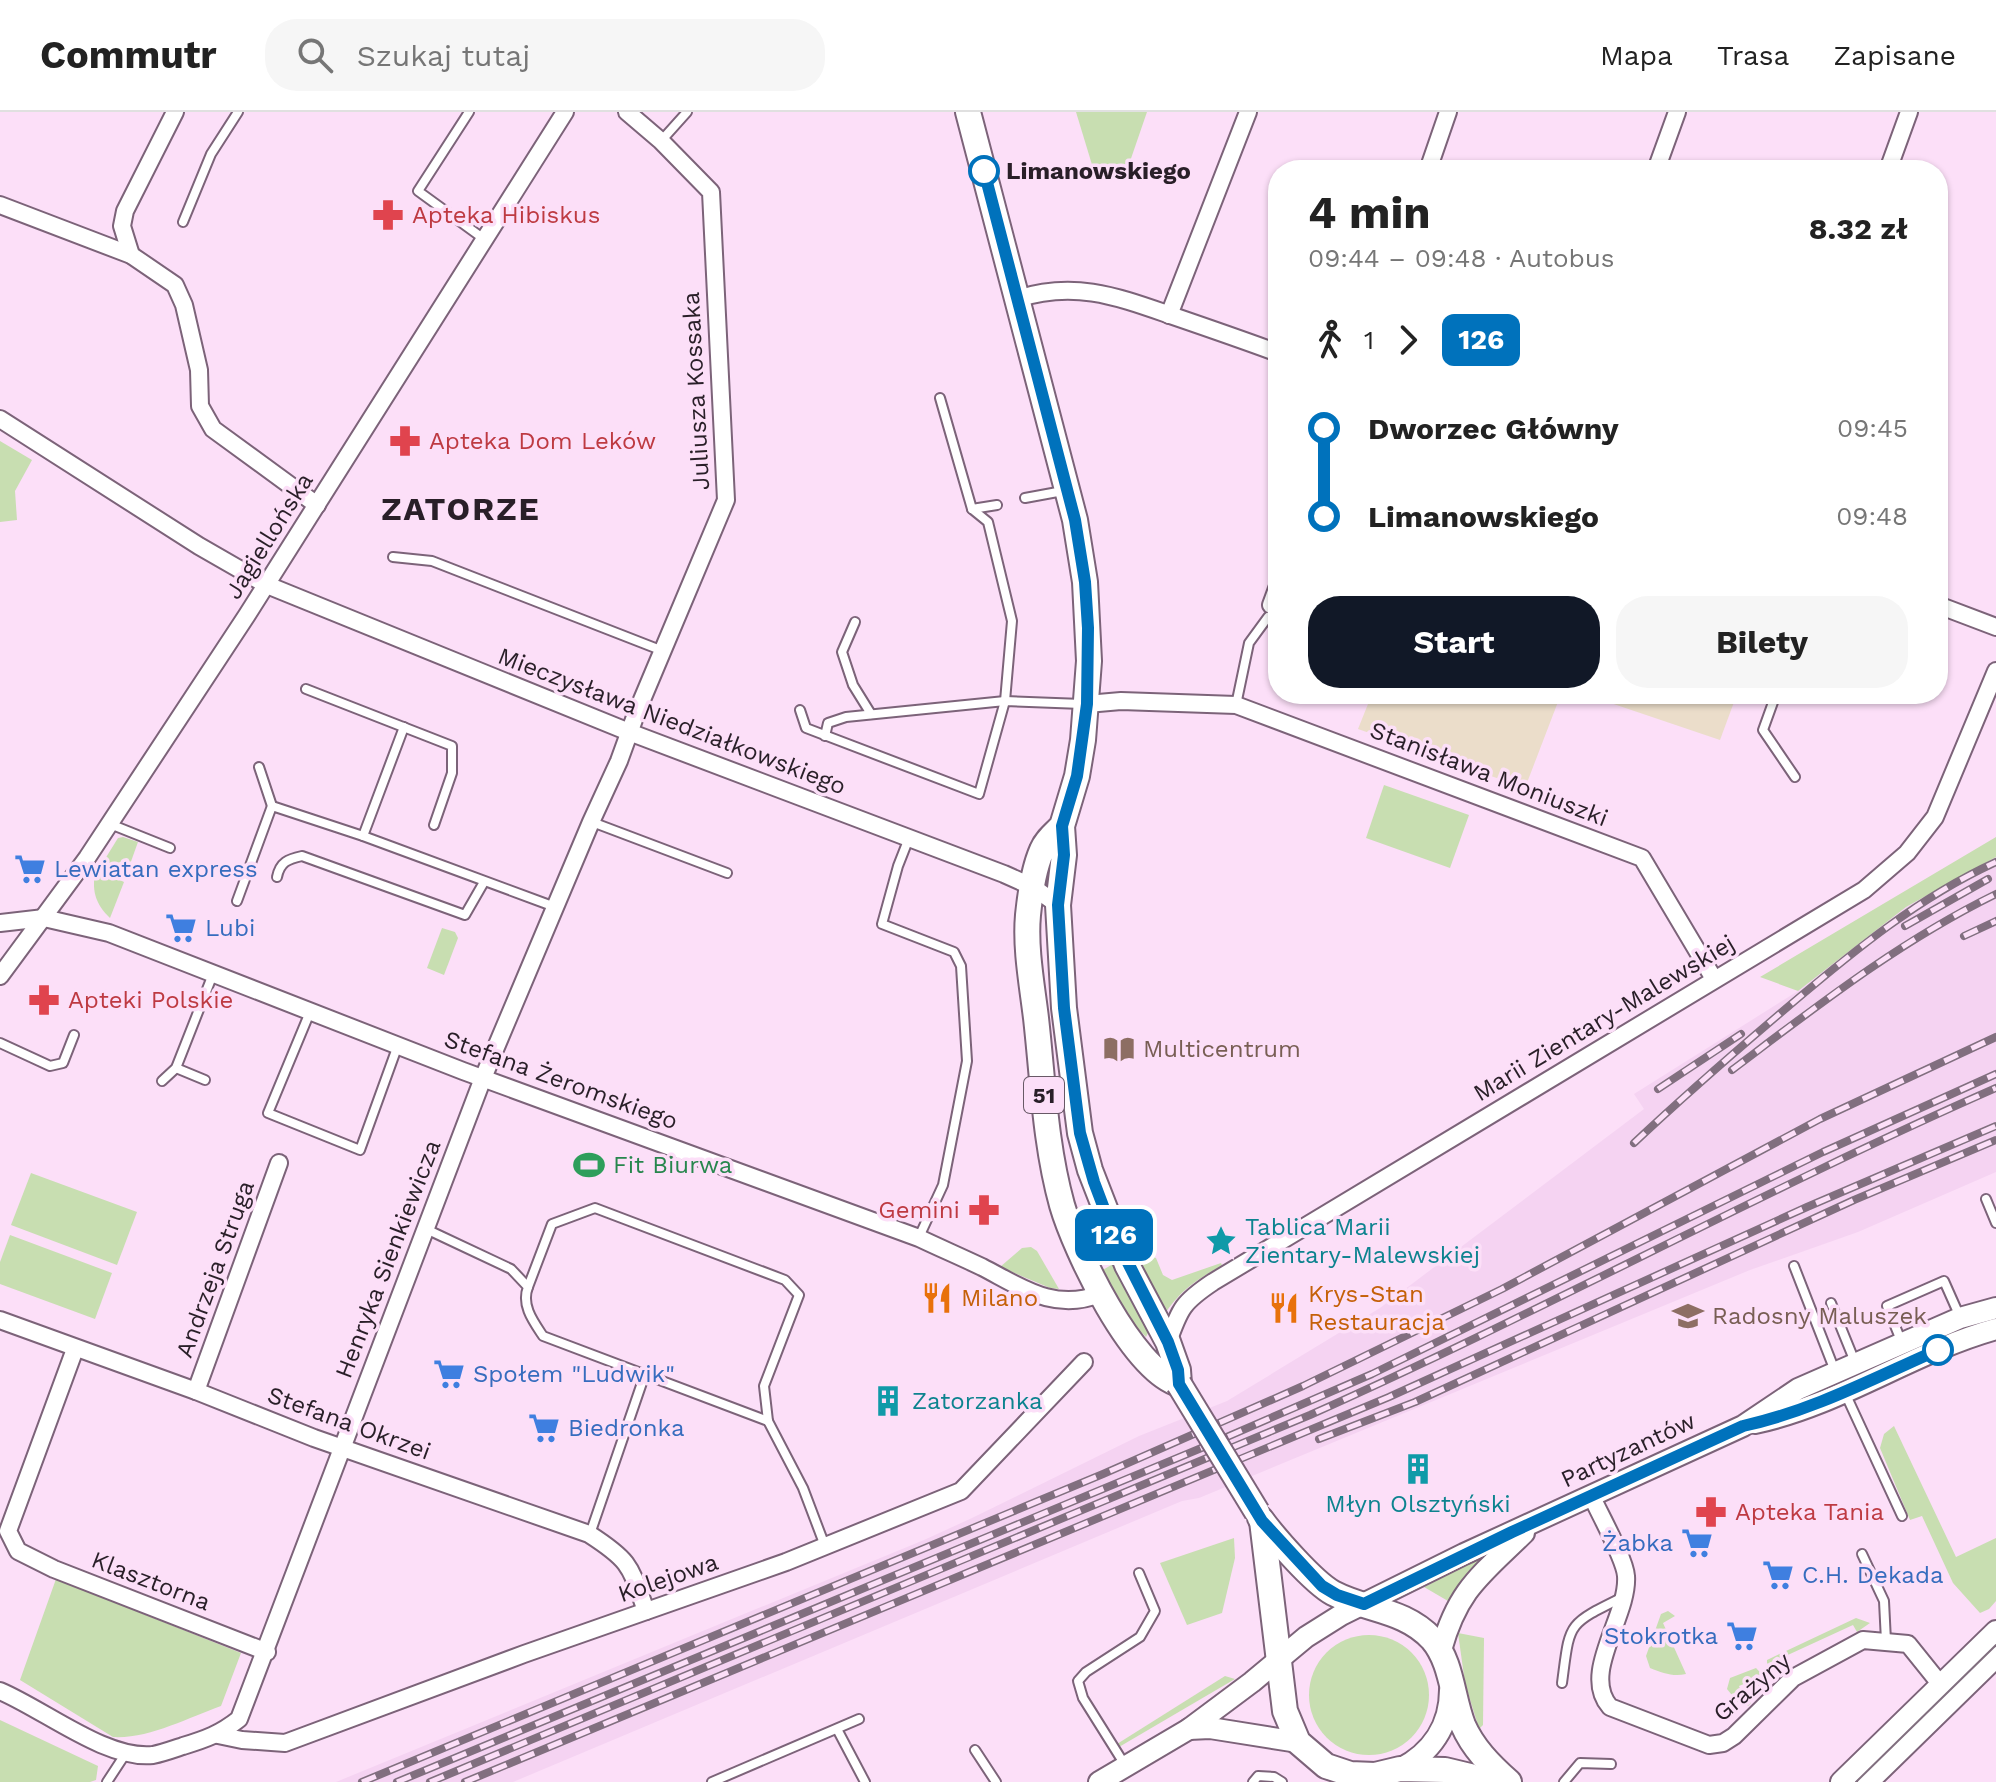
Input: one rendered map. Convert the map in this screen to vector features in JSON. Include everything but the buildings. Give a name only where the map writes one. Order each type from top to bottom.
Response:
[{"type":"main road","name":"51","points":[[968,112],[1068,490],[1085,582],[1089,650],[1087,704],[1077,776],[1062,826],[1064,855],[1058,905],[1064,1008],[1080,1133],[1094,1182],[1114,1235],[1168,1342],[1178,1370],[1179,1384],[1260,1517],[1322,1586],[1337,1595],[1407,1618],[1420,1627],[1441,1650],[1469,1738],[1487,1762],[1509,1782]]},
{"type":"main road","name":"51","points":[[1062,826],[1042,850],[1028,916],[1029,953],[1051,1155],[1062,1206],[1080,1255],[1100,1294],[1160,1375],[1179,1384]]},
{"type":"main road","name":"51","points":[[1260,1517],[1285,1711],[1298,1742],[1328,1774],[1363,1776],[1400,1769],[1452,1771],[1481,1782]]},
{"type":"street","points":[[131,255],[122,226],[125,211],[175,112]]},
{"type":"street","name":"Juliusza Kossaka","points":[[627,112],[661,141],[711,192],[726,500],[629,732]]},
{"type":"street","points":[[1169,315],[1248,112]]},
{"type":"street","points":[[1431,160],[1448,112]]},
{"type":"street","points":[[1660,160],[1677,112]]},
{"type":"street","points":[[1892,160],[1909,112]]},
{"type":"street","name":"Jagiellońska","points":[[0,976],[110,824],[267,585],[564,113]]},
{"type":"street","points":[[0,205],[131,255],[175,285],[184,305],[199,370],[200,406],[213,429],[317,505]]},
{"type":"street","points":[[1017,299],[1037,292],[1106,293],[1268,350]]},
{"type":"street","name":"Mieczysława Niedziałkowskiego","points":[[0,419],[199,546],[267,585],[629,732],[1033,887],[1058,905]]},
{"type":"street","points":[[1948,609],[1996,627]]},
{"type":"street","name":"Marii Zientary-Malewskiej","points":[[1168,1342],[1178,1313],[1190,1297],[1213,1282],[1864,890],[1907,853],[1935,817],[1996,671]]},
{"type":"street","name":"Stanisława Moniuszki","points":[[1087,704],[1121,701],[1236,705],[1642,858],[1714,979]]},
{"type":"street","name":"Henryka Sienkiewicza","points":[[218,1735],[239,1719],[267,1652],[483,1078],[629,732]]},
{"type":"street","name":"Stefana Żeromskiego","points":[[0,923],[44,918],[109,933],[483,1078],[919,1238],[1007,1283],[1050,1299],[1071,1301],[1100,1294]]},
{"type":"street","name":"Andrzeja Struga","points":[[196,1391],[279,1163]]},
{"type":"street","name":"Partyzantów","points":[[1364,1604],[1535,1521],[1743,1426],[1798,1389],[1960,1318],[1996,1308]]},
{"type":"street","name":"Stefana Okrzei","points":[[0,1320],[196,1391],[314,1438],[589,1534],[616,1551],[633,1570],[646,1611]]},
{"type":"street","name":"Partyzantów","points":[[1743,1426],[1774,1419],[1960,1341],[1996,1329]]},
{"type":"street","points":[[4,1530],[75,1349]]},
{"type":"street","name":"Kolejowa","points":[[218,1735],[285,1743],[786,1562],[961,1491],[1084,1362]]},
{"type":"street","name":"Grażyny","points":[[1591,1495],[1626,1572],[1625,1596],[1600,1667],[1602,1698],[1610,1707],[1709,1745],[1723,1743],[1793,1678],[1863,1640],[1886,1642]]},
{"type":"street","name":"Partyzantów","points":[[1441,1650],[1452,1613],[1471,1583],[1535,1521]]},
{"type":"street","name":"Klasztorna","points":[[4,1530],[18,1551],[54,1569],[267,1652]]},
{"type":"street","points":[[1099,1782],[1189,1729],[1319,1629],[1364,1604]]},
{"type":"street","points":[[1841,1782],[1996,1631]]},
{"type":"street","points":[[1886,1642],[1908,1644],[1941,1685]]},
{"type":"street","points":[[1868,1782],[1996,1657]]},
{"type":"street","points":[[1400,1769],[1423,1754],[1440,1733],[1449,1707],[1450,1680]]},
{"type":"street","points":[[0,1691],[101,1746],[126,1753],[153,1755],[218,1735]]},
{"type":"street","points":[[1189,1729],[1210,1728],[1298,1742]]},
{"type":"lane","points":[[183,222],[211,154],[238,112]]},
{"type":"lane","points":[[469,112],[418,191],[484,239]]},
{"type":"lane","points":[[661,141],[687,112]]},
{"type":"lane","points":[[800,710],[806,728],[979,794],[1005,701],[1012,621],[988,522],[972,509],[940,398]]},
{"type":"lane","points":[[1025,498],[1068,490]]},
{"type":"lane","points":[[972,509],[997,505]]},
{"type":"lane","points":[[393,557],[432,561],[663,651]]},
{"type":"lane","points":[[1236,705],[1249,643],[1268,613]]},
{"type":"lane","points":[[855,622],[842,652],[853,685],[871,714]]},
{"type":"lane","points":[[306,689],[452,746],[452,773],[434,825]]},
{"type":"lane","points":[[825,736],[828,723],[846,717],[1005,701],[1087,704]]},
{"type":"lane","points":[[1772,704],[1763,730],[1795,777]]},
{"type":"lane","points":[[363,836],[404,727]]},
{"type":"lane","points":[[237,901],[272,806],[259,767]]},
{"type":"lane","points":[[272,806],[555,907]]},
{"type":"lane","points":[[591,822],[727,873]]},
{"type":"lane","points":[[110,824],[170,848]]},
{"type":"lane","points":[[909,838],[882,924],[954,952],[961,966],[967,1061],[943,1185],[919,1238]]},
{"type":"lane","points":[[277,877],[279,867],[287,859],[302,856],[465,915],[484,882]]},
{"type":"lane","points":[[162,1081],[176,1068],[213,973]]},
{"type":"lane","points":[[311,1011],[268,1113],[360,1150],[398,1045]]},
{"type":"lane","points":[[0,1043],[50,1066],[63,1063],[74,1035]]},
{"type":"lane","points":[[176,1068],[205,1080]]},
{"type":"lane","points":[[1986,1199],[1996,1223]]},
{"type":"lane","points":[[768,1421],[543,1336],[529,1315],[524,1296],[552,1224],[595,1208],[785,1280],[799,1295],[764,1386],[768,1421],[803,1488],[825,1546]]},
{"type":"lane","points":[[426,1229],[511,1269],[528,1287]]},
{"type":"lane","points":[[1794,1266],[1836,1372]]},
{"type":"lane","points":[[1902,1343],[1887,1306],[1944,1281],[1960,1318]]},
{"type":"lane","points":[[1831,1303],[1856,1363]]},
{"type":"lane","points":[[589,1534],[645,1374]]},
{"type":"lane","points":[[1844,1392],[1902,1516]]},
{"type":"lane","points":[[1862,1554],[1884,1601],[1886,1642]]},
{"type":"lane","points":[[1125,1766],[1083,1698],[1078,1681],[1086,1672],[1140,1637],[1155,1611],[1139,1573]]},
{"type":"lane","points":[[1562,1683],[1572,1627],[1586,1615],[1625,1596]]},
{"type":"lane","points":[[712,1782],[859,1719]]},
{"type":"lane","points":[[837,1729],[865,1782]]},
{"type":"lane","points":[[975,1750],[996,1782]]},
{"type":"lane","points":[[107,1782],[126,1753]]},
{"type":"lane","points":[[1564,1782],[1580,1763],[1611,1764]]},
{"type":"lane","points":[[1253,1782],[1258,1776],[1274,1777],[1282,1782]]},
{"type":"shaded area","points":[[1368,704],[1557,704],[1525,788],[1358,729]]},
{"type":"shaded area","points":[[1614,704],[1733,704],[1720,740]]},
{"type":"shaded area","points":[[1996,857],[1996,1172],[1858,1232],[1750,1270],[1199,1498],[1182,1501],[513,1782],[336,1782],[924,1540],[1139,1436],[1227,1401],[1380,1308],[1644,1109],[1634,1094],[1798,991],[1906,907]]},
{"type":"green space","points":[[1076,112],[1147,112],[1126,173],[1093,168]]},
{"type":"green space","points":[[0,441],[32,460],[15,491],[17,520],[0,522]]},
{"type":"green space","points":[[1384,785],[1469,815],[1450,868],[1366,838]]},
{"type":"green space","points":[[1996,837],[1996,857],[1906,907],[1798,991],[1760,977]]},
{"type":"green space","points":[[118,838],[138,842],[129,867],[122,870],[105,859]]},
{"type":"green space","points":[[96,869],[124,882],[110,918],[96,896]]},
{"type":"green space","points":[[442,928],[455,932],[458,938],[444,975],[427,968]]},
{"type":"green space","points":[[31,1173],[137,1212],[117,1265],[11,1225]]},
{"type":"green space","points":[[10,1235],[112,1273],[95,1319],[0,1284],[0,1262]]},
{"type":"green space","points":[[1031,1247],[1037,1251],[1059,1289],[1000,1267],[1022,1248]]},
{"type":"green space","points":[[1141,1252],[1156,1258],[1163,1275],[1172,1280],[1222,1265],[1185,1290],[1166,1312],[1135,1254]]},
{"type":"green space","points":[[1113,1264],[1149,1331],[1146,1337],[1132,1322],[1101,1271]]},
{"type":"green space","points":[[1894,1426],[1956,1557],[1996,1538],[1996,1601],[1989,1609],[1980,1613],[1953,1583],[1922,1516],[1910,1520],[1880,1448],[1884,1434]]},
{"type":"green space","points":[[1234,1538],[1235,1558],[1222,1613],[1187,1625],[1160,1563]]},
{"type":"green space","points":[[1483,1557],[1448,1601],[1424,1587]]},
{"type":"green space","points":[[56,1579],[241,1653],[221,1706],[168,1727],[140,1735],[113,1737],[20,1680]]},
{"type":"green space","points":[[1668,1611],[1675,1616],[1663,1623],[1686,1674],[1672,1675],[1650,1668],[1646,1656],[1661,1614]]},
{"type":"green space","points":[[1856,1618],[1870,1623],[1857,1632],[1853,1625],[1777,1660],[1782,1674],[1779,1676],[1767,1663],[1767,1660]]},
{"type":"green space","points":[[1458,1633],[1484,1638],[1483,1725],[1479,1729],[1465,1683]]},
{"type":"green space","points":[[1369,1635],[1392,1640],[1411,1653],[1424,1672],[1429,1695],[1424,1718],[1411,1737],[1392,1750],[1369,1755],[1346,1750],[1327,1737],[1314,1718],[1309,1695],[1314,1672],[1327,1653],[1346,1640]]},
{"type":"green space","points":[[1756,1668],[1770,1683],[1759,1695],[1751,1681],[1739,1686],[1744,1698],[1750,1696],[1751,1703],[1748,1706],[1740,1705],[1727,1689],[1730,1678]]},
{"type":"green space","points":[[1225,1676],[1235,1679],[1119,1747],[1117,1744]]},
{"type":"green space","points":[[0,1720],[98,1766],[96,1780],[0,1782]]},
{"type":"tram line","points":[[1856,1782],[1996,1645]]},
{"type":"railway","points":[[1634,1143],[1750,1039],[1863,945],[1940,892],[1996,862]]},
{"type":"railway","points":[[1905,926],[1988,879]]},
{"type":"railway","points":[[1732,1070],[1893,953],[1996,894]]},
{"type":"railway","points":[[1964,936],[1996,921]]},
{"type":"railway","points":[[1658,1089],[1741,1034]]},
{"type":"railway","points":[[362,1782],[1103,1474],[1303,1386],[1502,1289],[1820,1119],[1996,1037]]},
{"type":"railway","points":[[397,1782],[1199,1449],[1372,1374],[1823,1152],[1996,1074]]},
{"type":"railway","points":[[430,1782],[1310,1415],[1996,1088]]},
{"type":"railway","points":[[465,1782],[1389,1397],[1807,1207],[1996,1126]]},
{"type":"railway","points":[[1319,1439],[1415,1402],[1854,1200],[1996,1140]]},
{"type":"bus line","name":"126","points":[[984,171],[1075,520],[1085,582],[1089,661],[1087,704],[1077,776],[1062,826],[1064,855],[1058,905],[1064,1008],[1080,1133],[1114,1235],[1168,1342],[1178,1370],[1179,1384],[1262,1521],[1313,1579],[1337,1595],[1364,1604],[1464,1554],[1743,1426],[1807,1408],[1938,1350]]},
{"type":"place","name":"Limanowskiego","points":[[984,171]]},
{"type":"place","name":"Apteka Hibiskus","points":[[388,215]]},
{"type":"place","name":"Apteka Dom Leków","points":[[405,441]]},
{"type":"place","name":"Lewiatan express","points":[[30,869]]},
{"type":"place","name":"Lubi","points":[[181,928]]},
{"type":"place","name":"Apteki Polskie","points":[[44,1000]]},
{"type":"place","name":"Multicentrum","points":[[1119,1049]]},
{"type":"place","name":"Fit Biurwa","points":[[589,1165]]},
{"type":"place","name":"Gemini","points":[[984,1210]]},
{"type":"place","name":"Tablica Marii Zientary-Malewskiej","points":[[1221,1241]]},
{"type":"place","name":"Milano","points":[[937,1298]]},
{"type":"place","name":"Krys-Stan Restauracja","points":[[1284,1308]]},
{"type":"place","name":"Radosny Maluszek","points":[[1688,1316]]},
{"type":"place","name":"Społem \"Ludwik\"","points":[[449,1374]]},
{"type":"place","name":"Zatorzanka","points":[[888,1401]]},
{"type":"place","name":"Biedronka","points":[[544,1428]]},
{"type":"place","name":"Młyn Olsztyński","points":[[1418,1469]]},
{"type":"place","name":"Apteka Tania","points":[[1711,1512]]},
{"type":"place","name":"Żabka","points":[[1697,1543]]},
{"type":"place","name":"C.H. Dekada","points":[[1778,1575]]},
{"type":"place","name":"Stokrotka","points":[[1742,1636]]},
{"type":"district","name":"ZATORZE","points":[[461,509]]}]
